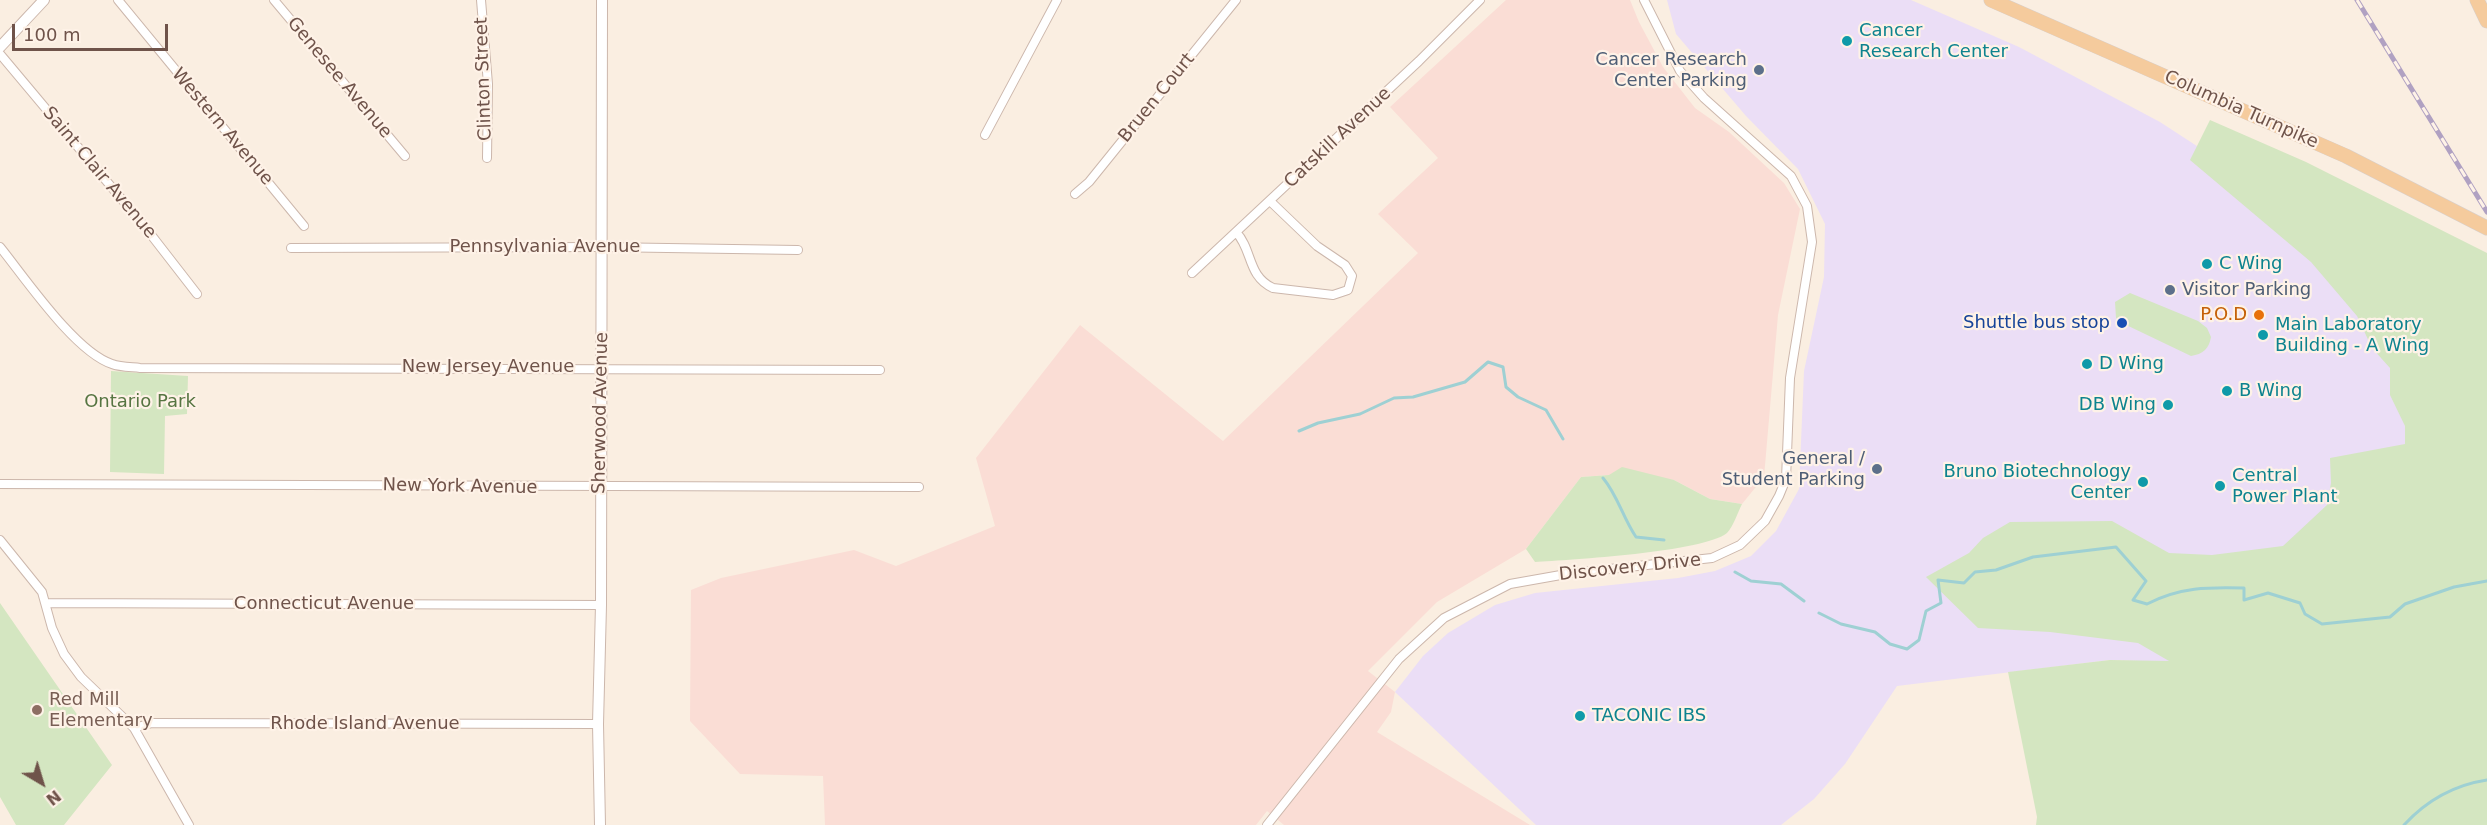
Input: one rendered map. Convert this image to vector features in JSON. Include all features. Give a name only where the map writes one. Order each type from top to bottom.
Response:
[{"type":"main road","name":"Columbia Turnpike","points":[[1991,0],[2346,156],[2487,228]]},
{"type":"main road","points":[[2477,0],[2487,21]]},
{"type":"street","points":[[0,47],[44,0]]},
{"type":"street","name":"Western Avenue","points":[[118,0],[304,226]]},
{"type":"street","name":"Genesee Avenue","points":[[274,0],[405,156]]},
{"type":"street","name":"Clinton Street","points":[[481,0],[488,84],[487,158]]},
{"type":"street","name":"Sherwood Avenue","points":[[600,825],[598,724],[601,604],[599,488],[602,0]]},
{"type":"street","points":[[985,135],[1057,0]]},
{"type":"street","name":"Bruen Court","points":[[1075,194],[1089,182],[1236,0]]},
{"type":"street","name":"Catskill Avenue","points":[[1192,273],[1419,61],[1480,0]]},
{"type":"street","name":"Discovery Drive","points":[[1267,825],[1399,659],[1444,618],[1510,584],[1572,573],[1712,558],[1740,545],[1766,521],[1779,496],[1787,469],[1790,378],[1811,254],[1812,242],[1807,206],[1791,176],[1704,98],[1680,71],[1646,0]]},
{"type":"street","name":"Saint Clair Avenue","points":[[0,54],[145,227],[197,294]]},
{"type":"street","points":[[1236,232],[1253,270],[1265,284],[1273,288],[1333,295],[1348,290],[1352,276],[1345,266],[1317,246],[1270,201]]},
{"type":"street","name":"Pennsylvania Avenue","points":[[291,248],[602,246],[798,250]]},
{"type":"street","name":"New Jersey Avenue","points":[[0,247],[64,326],[97,356],[112,364],[140,368],[601,367],[880,370]]},
{"type":"street","name":"New York Avenue","points":[[0,484],[599,488],[919,487]]},
{"type":"street","points":[[0,540],[42,592],[47,603],[52,628],[64,654],[81,677],[134,728],[189,825]]},
{"type":"street","name":"Connecticut Avenue","points":[[47,603],[601,604]]},
{"type":"street","name":"Rhode Island Avenue","points":[[134,728],[152,723],[598,724]]},
{"type":"shaded area","points":[[1506,0],[1630,0],[1663,67],[1695,108],[1729,132],[1784,183],[1800,209],[1778,315],[1764,477],[1742,504],[1710,499],[1674,480],[1609,475],[1581,477],[1526,549],[1437,602],[1368,671],[1395,692],[1391,712],[1377,732],[1530,825],[1284,825],[1267,811],[1256,825],[825,825],[823,776],[740,774],[690,721],[691,590],[721,578],[854,550],[896,566],[995,526],[976,458],[1080,325],[1223,441],[1418,253],[1378,214],[1438,158],[1390,107]]},
{"type":"shaded area","points":[[1667,0],[1911,0],[2019,47],[2160,122],[2398,277],[2474,374],[2406,671],[2110,660],[1897,686],[1845,764],[1814,799],[1781,825],[1536,825],[1395,692],[1423,656],[1448,633],[1495,605],[1535,593],[1678,578],[1715,571],[1751,556],[1776,531],[1799,489],[1804,371],[1824,277],[1825,224],[1798,169],[1746,116],[1676,34]]},
{"type":"green space","points":[[2210,120],[2306,162],[2487,253],[2487,825],[2036,825],[2037,817],[2008,672],[2110,660],[2169,661],[2138,643],[2050,632],[1978,628],[1926,577],[1969,553],[1983,538],[2010,522],[2112,521],[2169,553],[2212,555],[2283,546],[2327,505],[2331,483],[2330,458],[2405,444],[2405,426],[2390,395],[2390,368],[2372,348],[2357,316],[2311,262],[2190,160]]},
{"type":"green space","points":[[2130,293],[2198,321],[2207,328],[2211,337],[2207,348],[2191,356],[2120,322],[2116,318],[2115,302]]},
{"type":"green space","name":"Ontario Park","points":[[111,371],[188,376],[187,414],[165,416],[164,474],[110,472]]},
{"type":"green space","points":[[1622,467],[1674,480],[1710,499],[1742,504],[1727,533],[1714,540],[1635,554],[1535,562],[1526,549],[1581,477],[1609,475]]},
{"type":"green space","name":"Red Mill Elementary","points":[[0,603],[112,765],[64,825],[16,825],[0,797]]},
{"type":"waterway","points":[[1299,431],[1318,423],[1360,414],[1394,398],[1413,397],[1465,382],[1488,362],[1503,367],[1506,387],[1518,397],[1546,410],[1563,439]]},
{"type":"waterway","points":[[1603,478],[1613,492],[1636,537],[1664,540]]},
{"type":"waterway","points":[[1819,613],[1841,624],[1875,632],[1890,644],[1907,649],[1919,640],[1926,611],[1941,603],[1938,580],[1964,583],[1975,572],[1996,570],[2033,557],[2116,547],[2146,581],[2133,600],[2147,604],[2171,594],[2194,589],[2244,588],[2244,600],[2268,593],[2300,603],[2305,614],[2322,624],[2390,617],[2405,604],[2454,587],[2487,581]]},
{"type":"waterway","points":[[1735,572],[1751,581],[1781,584],[1804,601]]},
{"type":"waterway","points":[[2404,825],[2422,808],[2442,795],[2463,786],[2487,780]]},
{"type":"railway","points":[[2357,0],[2487,212]]},
{"type":"place","name":"Cancer Research Center","points":[[1847,41]]},
{"type":"place","name":"Cancer Research Center Parking","points":[[1759,70]]},
{"type":"place","name":"C Wing","points":[[2207,264]]},
{"type":"place","name":"Visitor Parking","points":[[2170,290]]},
{"type":"place","name":"P.O.D","points":[[2259,315]]},
{"type":"place","name":"Shuttle bus stop","points":[[2122,323]]},
{"type":"place","name":"Main Laboratory Building - A Wing","points":[[2263,335]]},
{"type":"place","name":"D Wing","points":[[2087,364]]},
{"type":"place","name":"B Wing","points":[[2227,391]]},
{"type":"place","name":"DB Wing","points":[[2168,405]]},
{"type":"place","name":"General / Student Parking","points":[[1877,469]]},
{"type":"place","name":"Bruno Biotechnology Center","points":[[2143,482]]},
{"type":"place","name":"Central Power Plant","points":[[2220,486]]},
{"type":"place","name":"Red Mill Elementary","points":[[37,710]]},
{"type":"place","name":"TACONIC IBS","points":[[1580,716]]}]
